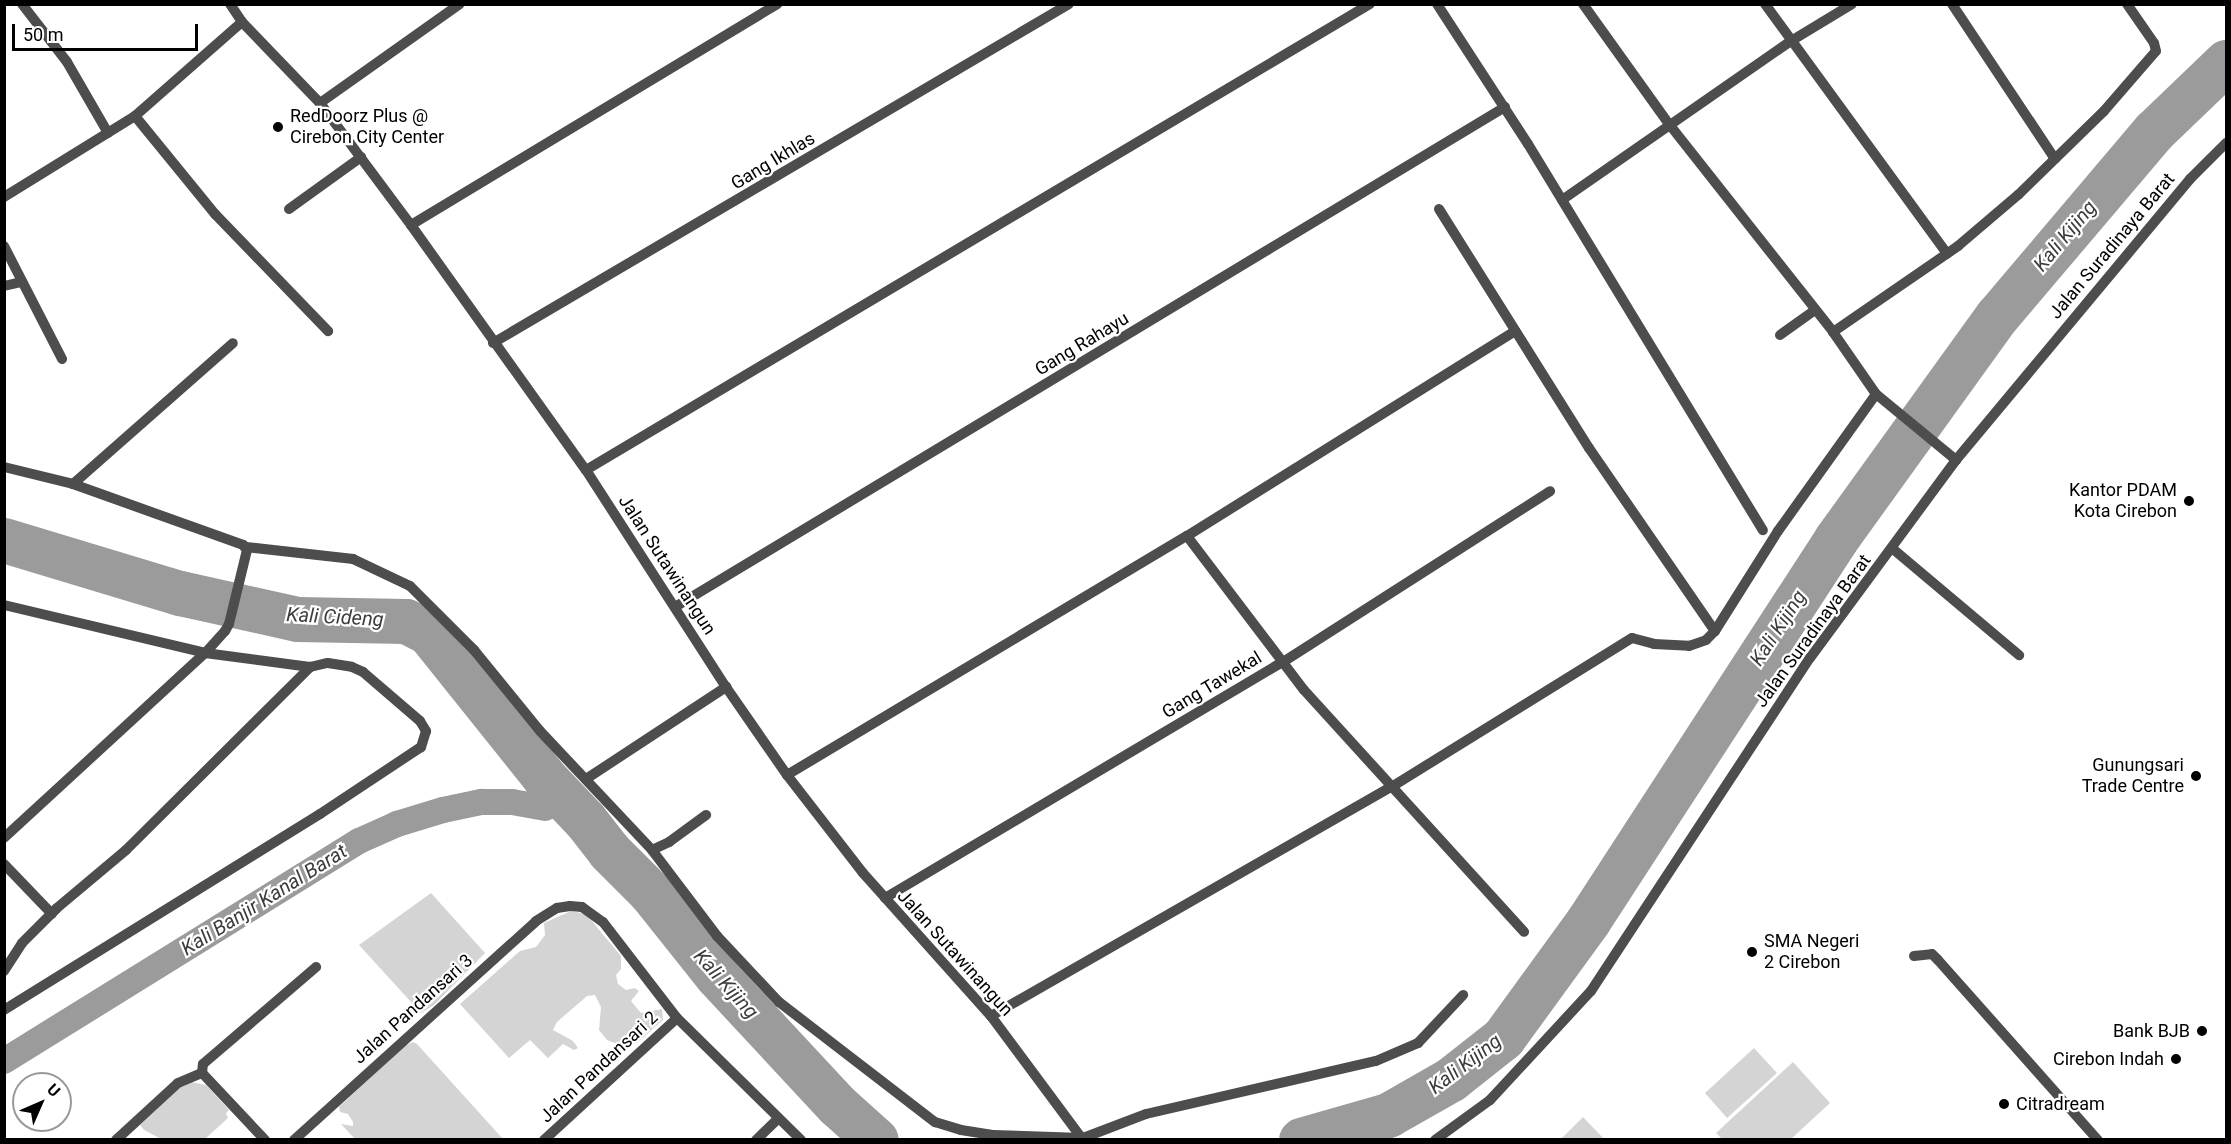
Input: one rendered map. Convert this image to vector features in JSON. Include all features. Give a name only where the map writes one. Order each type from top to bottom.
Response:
[{"type":"street","points":[[22,4],[67,62],[108,133]]},
{"type":"street","name":"Jalan Sutawinangun","points":[[230,4],[242,22],[320,103],[411,225],[586,470],[726,687],[787,775],[885,898],[991,1016],[1083,1139]]},
{"type":"street","points":[[320,103],[460,4]]},
{"type":"street","points":[[411,225],[778,4]]},
{"type":"street","name":"Gang Ikhlas","points":[[494,344],[1069,4]]},
{"type":"street","points":[[586,470],[1370,4]]},
{"type":"street","points":[[1437,4],[1562,200],[1763,530]]},
{"type":"street","points":[[1583,4],[1669,124],[1833,332],[1876,394],[1955,459]]},
{"type":"street","points":[[1766,4],[1791,42],[1947,255]]},
{"type":"street","points":[[1562,200],[1669,124],[1852,4]]},
{"type":"street","points":[[1952,4],[2055,159]]},
{"type":"street","points":[[1833,332],[1947,255],[2018,195],[2104,111],[2156,51],[2154,43],[2127,4]]},
{"type":"street","points":[[4,197],[135,116],[242,22]]},
{"type":"street","name":"Gang Rahayu","points":[[675,607],[1504,107]]},
{"type":"street","points":[[135,116],[215,214],[328,331]]},
{"type":"street","name":"Jalan Suradinaya Barat","points":[[1435,1140],[1490,1100],[1591,991],[1810,658],[1893,549],[1955,459],[2190,179],[2226,143]]},
{"type":"street","points":[[289,209],[361,157]]},
{"type":"street","points":[[1439,209],[1637,520],[1715,631]]},
{"type":"street","points":[[4,246],[62,359]]},
{"type":"street","points":[[4,286],[21,282]]},
{"type":"street","points":[[1780,335],[1815,310]]},
{"type":"street","points":[[787,775],[1187,536],[1515,331]]},
{"type":"street","points":[[73,484],[233,343]]},
{"type":"street","points":[[991,1016],[1393,786],[1632,638],[1654,644],[1689,646],[1706,640],[1715,631],[1778,531],[1876,394]]},
{"type":"street","points":[[4,467],[73,484],[246,547],[353,559],[410,586],[474,650],[540,731],[652,850],[717,936],[780,1002],[935,1122],[961,1130],[993,1135],[1083,1139],[1146,1114],[1376,1061],[1418,1043],[1463,995]]},
{"type":"street","name":"Gang Tawekal","points":[[885,898],[1283,662],[1550,490]]},
{"type":"street","points":[[1187,536],[1304,690],[1524,932]]},
{"type":"street","points":[[4,838],[205,653],[229,624],[246,547]]},
{"type":"street","points":[[1893,549],[2019,655]]},
{"type":"street","points":[[4,605],[205,653],[310,667],[338,664],[363,672],[420,721],[426,731],[424,743],[320,814],[4,1010]]},
{"type":"street","points":[[4,971],[22,943],[126,850],[310,667]]},
{"type":"street","points":[[586,779],[726,687]]},
{"type":"street","points":[[652,850],[669,842],[706,815]]},
{"type":"street","points":[[4,864],[52,914]]},
{"type":"street","name":"Jalan Pandansari 3","points":[[294,1140],[527,929],[557,908],[582,907],[603,922],[677,1018]]},
{"type":"street","points":[[1914,956],[1932,954],[1938,960],[2098,1140]]},
{"type":"street","points":[[202,1073],[206,1060],[316,968]]},
{"type":"street","points":[[677,1018],[801,1140]]},
{"type":"street","name":"Jalan Pandansari 2","points":[[544,1140],[677,1018]]},
{"type":"street","points":[[116,1140],[178,1083],[202,1073]]},
{"type":"street","points":[[202,1073],[265,1140]]},
{"type":"street","points":[[756,1140],[778,1119]]},
{"type":"shaded area","points":[[431,893],[485,953],[434,1005],[421,1013],[359,945]]},
{"type":"shaded area","points":[[571,911],[586,914],[621,956],[621,969],[616,975],[618,984],[626,990],[635,988],[639,991],[631,1001],[641,1013],[662,1009],[663,1020],[637,1043],[620,1045],[607,1040],[599,1030],[601,1007],[595,995],[587,996],[557,1022],[553,1030],[573,1041],[578,1048],[574,1050],[563,1044],[548,1058],[530,1040],[509,1058],[460,1004],[520,951],[536,947],[545,935],[544,923]]},
{"type":"shaded area","points":[[413,1042],[503,1139],[355,1139],[341,1124],[353,1126],[348,1114],[340,1112],[339,1107],[404,1046]]},
{"type":"shaded area","points":[[1754,1048],[1777,1073],[1727,1118],[1705,1093]]},
{"type":"shaded area","points":[[1793,1062],[1830,1103],[1791,1139],[1722,1139],[1716,1133]]},
{"type":"shaded area","points":[[191,1082],[206,1085],[229,1110],[226,1113],[228,1118],[205,1139],[161,1139],[144,1130],[140,1125],[183,1085]]},
{"type":"shaded area","points":[[1583,1117],[1604,1139],[1560,1139],[1564,1136]]},
{"type":"waterway","name":"Kali Kijing","points":[[1301,1140],[1388,1115],[1451,1079],[1503,1038],[1588,921],[1836,539],[1997,316],[2154,131],[2226,62]]},
{"type":"waterway","name":"Kali Cideng","points":[[4,540],[180,593],[297,619],[406,621],[428,632],[544,777],[585,820],[609,851],[650,892],[717,976],[837,1105],[876,1140]]},
{"type":"waterway","name":"Kali Banjir Kanal Barat","points":[[4,1061],[359,841],[397,824],[443,810],[482,802],[512,802],[545,808]]},
{"type":"place","name":"RedDoorz Plus @ Cirebon City Center","points":[[278,127]]},
{"type":"place","name":"Kantor PDAM Kota Cirebon","points":[[2189,501]]},
{"type":"place","name":"Gunungsari Trade Centre","points":[[2196,776]]},
{"type":"place","name":"SMA Negeri 2 Cirebon","points":[[1752,952]]},
{"type":"place","name":"Bank BJB","points":[[2202,1031]]},
{"type":"place","name":"Cirebon Indah","points":[[2176,1059]]},
{"type":"place","name":"Citradream","points":[[2004,1104]]}]
